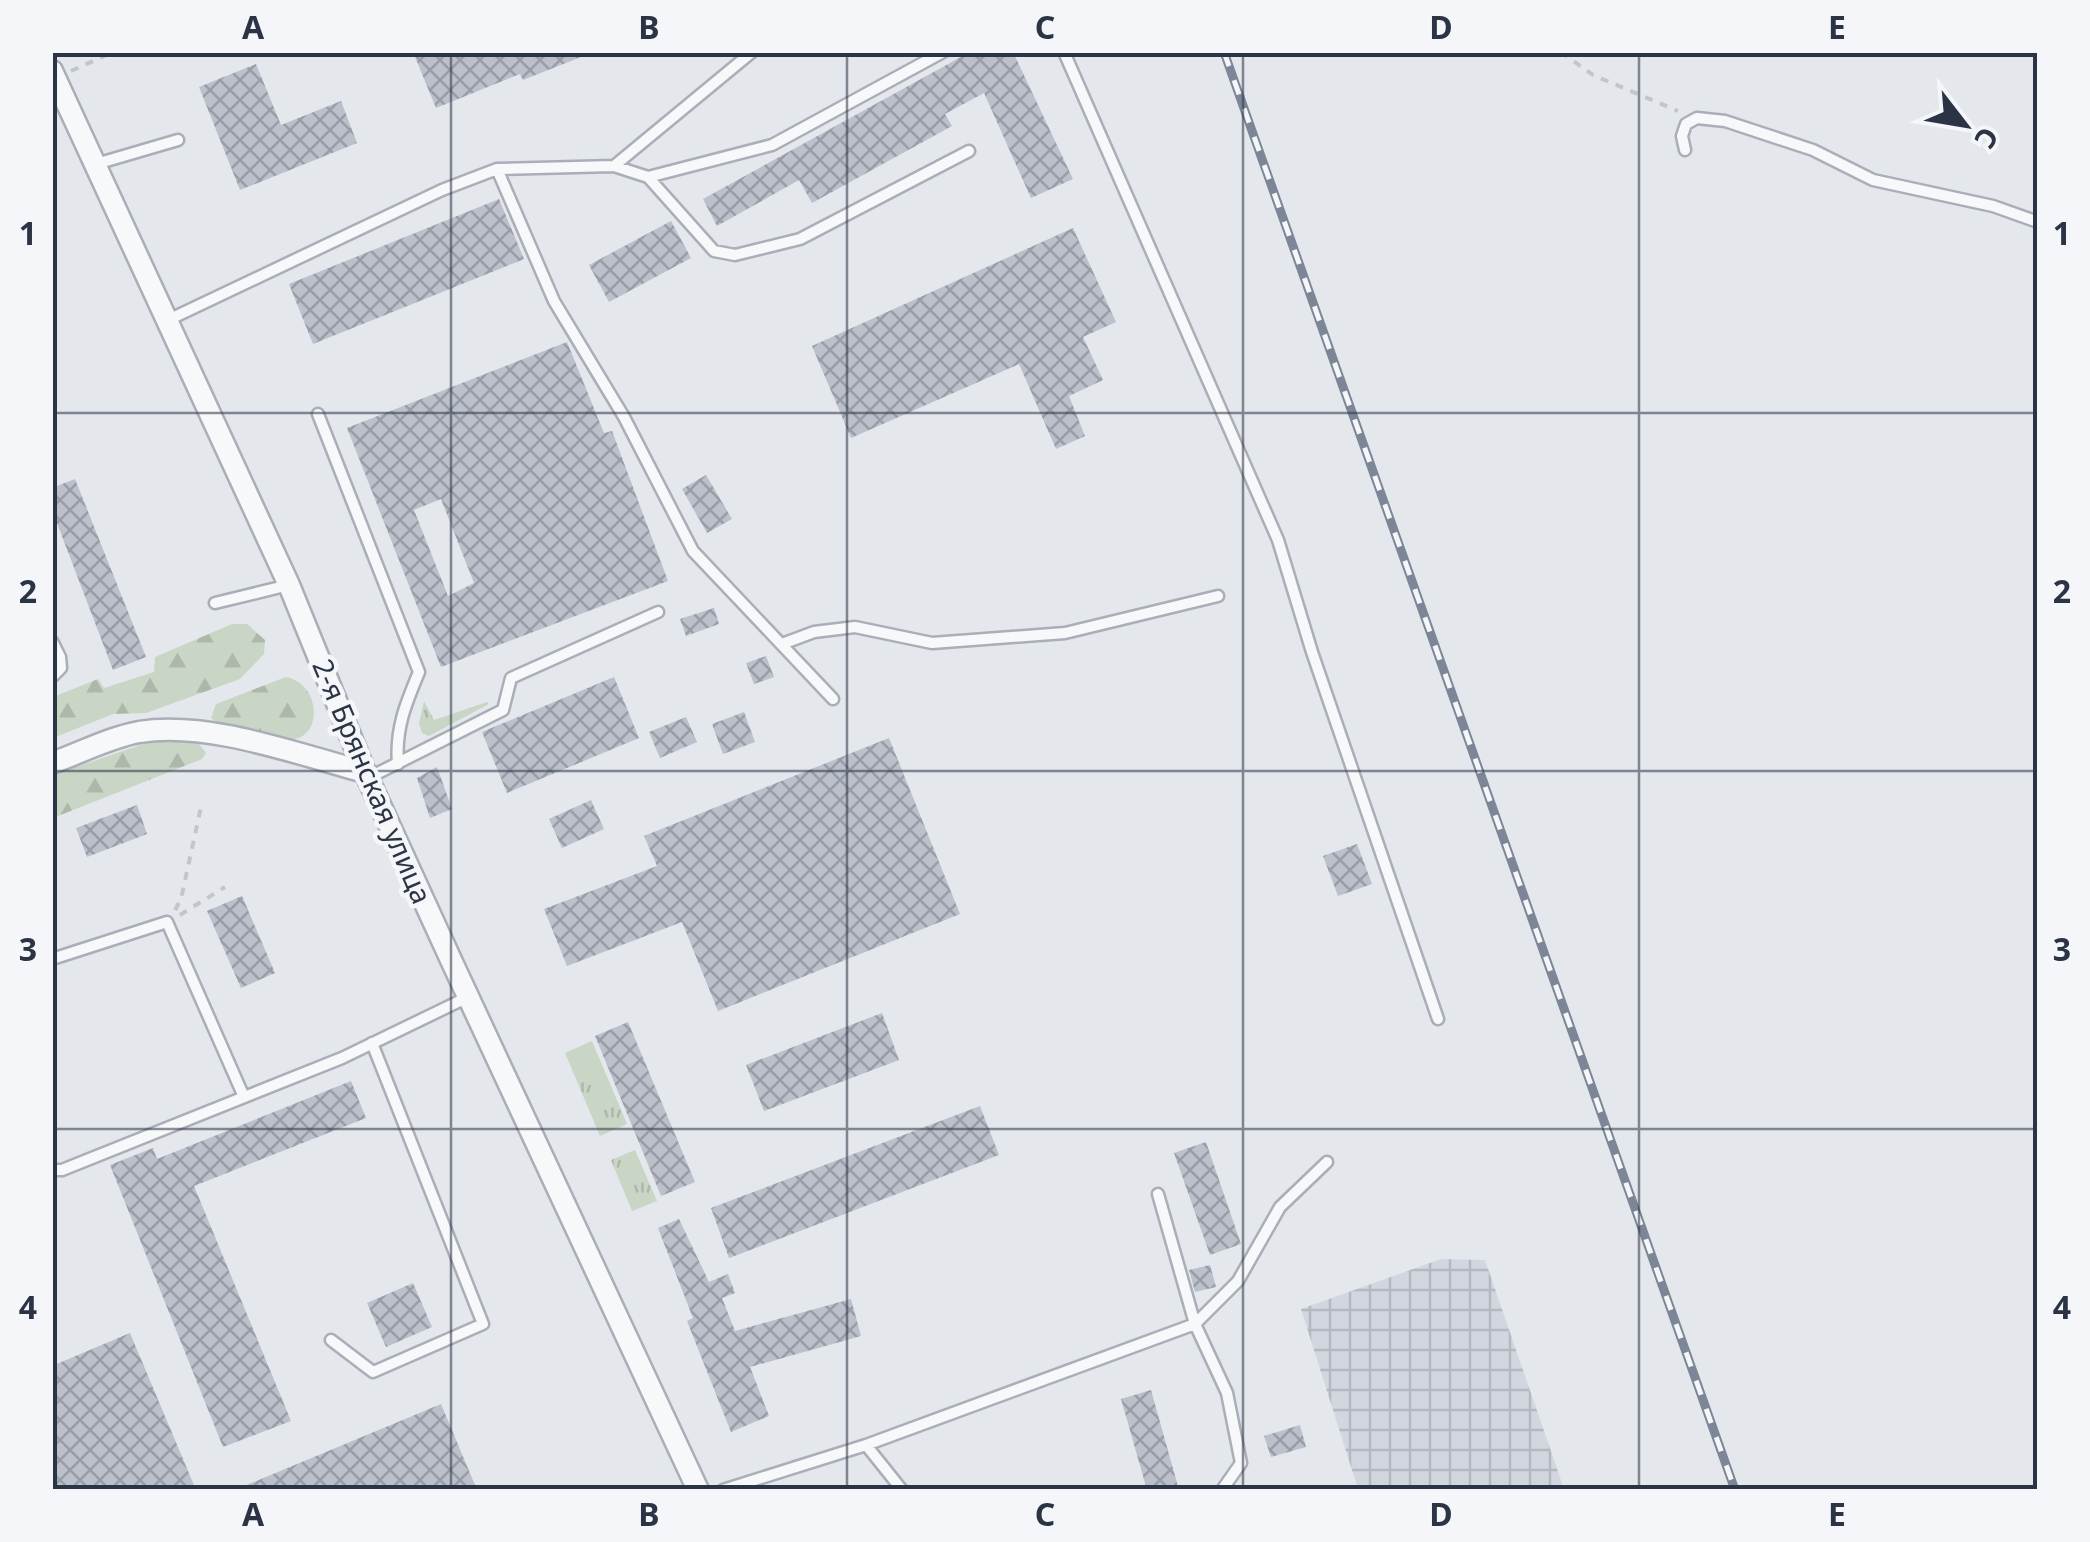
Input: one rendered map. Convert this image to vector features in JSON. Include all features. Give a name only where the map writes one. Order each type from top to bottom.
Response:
[{"type":"street","name":"2-я Брянская улица","points":[[54,76],[289,585],[367,775],[468,997],[698,1490]]},
{"type":"street","points":[[52,763],[137,732],[182,729],[228,737],[367,775]]},
{"type":"lane","points":[[614,166],[752,52]]},
{"type":"lane","points":[[648,177],[772,144],[943,52]]},
{"type":"lane","points":[[1064,52],[1278,540],[1438,1019]]},
{"type":"lane","points":[[1684,150],[1682,136],[1686,124],[1696,118],[1725,120],[1813,150],[1873,180],[1993,206],[2038,222]]},
{"type":"lane","points":[[96,164],[178,140]]},
{"type":"lane","points":[[168,320],[442,190],[497,169],[614,166],[648,177],[714,250],[735,256],[800,239],[968,151]]},
{"type":"lane","points":[[497,169],[554,301],[624,418],[693,551],[833,699]]},
{"type":"lane","points":[[318,414],[420,672],[400,717],[398,764]]},
{"type":"lane","points":[[215,603],[289,585]]},
{"type":"lane","points":[[782,644],[814,632],[855,627],[932,643],[1065,633],[1218,596]]},
{"type":"lane","points":[[367,775],[398,764],[503,710],[510,678],[658,612]]},
{"type":"lane","points":[[52,640],[60,657],[60,668],[52,677]]},
{"type":"lane","points":[[52,959],[168,922],[244,1098]]},
{"type":"lane","points":[[52,1170],[62,1170],[244,1098],[372,1044],[468,997]]},
{"type":"lane","points":[[331,1340],[373,1372],[483,1324],[372,1044]]},
{"type":"lane","points":[[723,1490],[866,1445],[1196,1324],[1238,1281],[1280,1207],[1327,1162]]},
{"type":"lane","points":[[1158,1194],[1196,1324],[1227,1393],[1241,1464],[1222,1490]]},
{"type":"lane","points":[[866,1445],[902,1490]]},
{"type":"path","points":[[54,76],[113,52]]},
{"type":"path","points":[[1561,52],[1593,76],[1696,118]]},
{"type":"path","points":[[168,922],[181,899],[201,807]]},
{"type":"path","points":[[168,922],[225,887]]},
{"type":"shaded area","points":[[1441,1259],[1485,1260],[1564,1489],[1358,1489],[1301,1309]]},
{"type":"green space","points":[[232,624],[247,624],[265,640],[264,654],[240,679],[146,713],[113,714],[53,738],[53,697],[98,679],[104,688],[154,672],[155,657]]},
{"type":"green space","points":[[286,677],[297,681],[311,698],[313,719],[304,735],[286,740],[267,738],[211,718],[216,704]]},
{"type":"green space","points":[[424,701],[434,720],[489,704],[429,736],[422,733],[419,723]]},
{"type":"green space","points":[[196,740],[206,753],[202,759],[53,818],[53,775],[146,743]]},
{"type":"green space","points":[[592,1041],[627,1124],[600,1136],[565,1053]]},
{"type":"green space","points":[[635,1150],[657,1201],[632,1211],[611,1160]]},
{"type":"building","points":[[413,52],[591,53],[523,80],[520,74],[436,108]]},
{"type":"building","points":[[970,52],[1013,52],[1073,179],[1031,198],[984,93],[945,114],[952,126],[812,203],[799,180],[717,226],[703,199]]},
{"type":"building","points":[[256,64],[281,125],[341,101],[357,143],[240,190],[199,87]]},
{"type":"building","points":[[499,199],[524,259],[313,344],[289,284]]},
{"type":"building","points":[[671,221],[691,258],[609,302],[589,265]]},
{"type":"building","points":[[1073,228],[1116,322],[1083,337],[1103,380],[1069,396],[1085,436],[1056,449],[1019,364],[851,438],[812,346]]},
{"type":"building","points":[[567,342],[604,433],[612,431],[668,581],[441,667],[347,428]],"holes":[[[441,499],[474,583],[448,596],[414,510]]]},
{"type":"building","points":[[706,475],[732,519],[707,533],[682,489]]},
{"type":"building","points":[[75,479],[146,657],[113,670],[52,510],[52,488]]},
{"type":"building","points":[[714,608],[719,624],[686,636],[680,619]]},
{"type":"building","points":[[766,656],[774,677],[754,684],[746,663]]},
{"type":"building","points":[[614,677],[639,738],[507,793],[482,732]]},
{"type":"building","points":[[744,712],[755,742],[723,754],[712,724]]},
{"type":"building","points":[[686,717],[697,742],[660,758],[649,732]]},
{"type":"building","points":[[889,738],[960,914],[718,1011],[682,922],[567,966],[544,909],[657,866],[644,836]]},
{"type":"building","points":[[437,767],[452,809],[430,818],[417,778]]},
{"type":"building","points":[[591,800],[604,829],[562,848],[549,819]]},
{"type":"building","points":[[137,805],[147,834],[87,857],[76,828]]},
{"type":"building","points":[[1357,844],[1372,884],[1338,896],[1323,856]]},
{"type":"building","points":[[242,896],[275,973],[241,988],[207,911]]},
{"type":"building","points":[[882,1013],[899,1060],[764,1111],[746,1065]]},
{"type":"building","points":[[628,1022],[695,1182],[661,1196],[595,1036]]},
{"type":"building","points":[[351,1081],[366,1118],[194,1186],[291,1421],[223,1447],[110,1165],[153,1148],[157,1159]]},
{"type":"building","points":[[980,1106],[999,1155],[729,1258],[711,1208]]},
{"type":"building","points":[[1206,1142],[1241,1244],[1210,1255],[1174,1153]]},
{"type":"building","points":[[679,1219],[709,1282],[728,1274],[735,1293],[722,1298],[735,1331],[851,1299],[861,1336],[750,1367],[769,1416],[731,1432],[687,1321],[693,1318],[658,1228]]},
{"type":"building","points":[[1210,1265],[1216,1287],[1195,1292],[1189,1270]]},
{"type":"building","points":[[413,1283],[432,1327],[386,1347],[367,1303]]},
{"type":"building","points":[[130,1333],[196,1490],[52,1490],[52,1366]]},
{"type":"building","points":[[1151,1390],[1179,1490],[1147,1490],[1121,1399]]},
{"type":"building","points":[[441,1404],[477,1490],[237,1490],[237,1489]]},
{"type":"building","points":[[1300,1425],[1306,1447],[1271,1457],[1264,1436]]},
{"type":"railway","points":[[1224,52],[1735,1490]]}]
